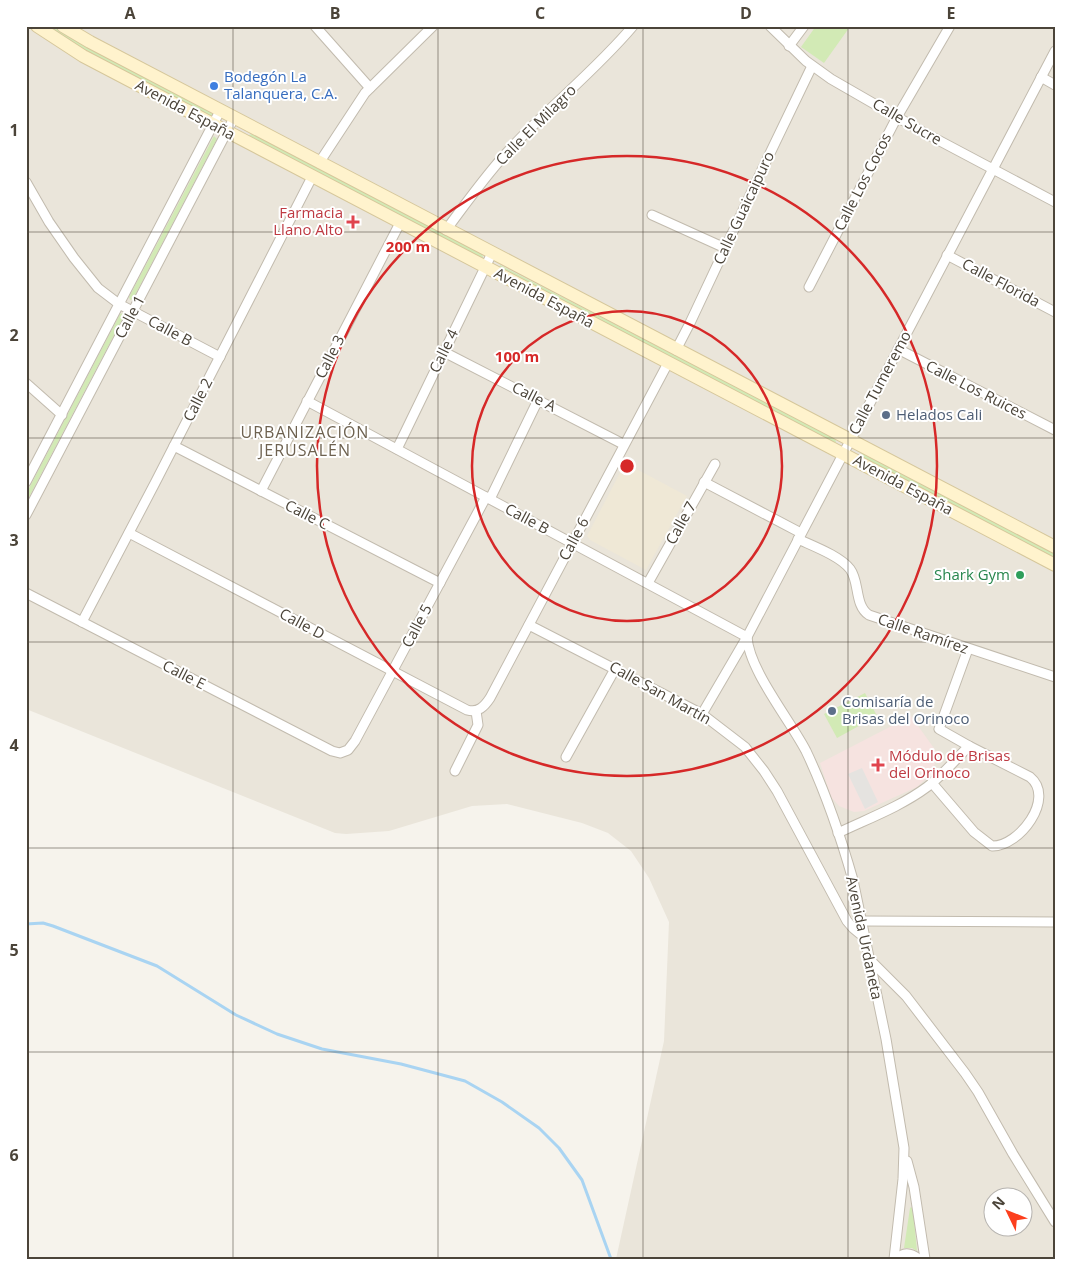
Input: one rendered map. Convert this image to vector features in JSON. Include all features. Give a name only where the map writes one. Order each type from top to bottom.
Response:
[{"type":"main road","name":"Avenida España","points":[[37,26],[82,56],[1055,564]]},
{"type":"main road","name":"Avenida España","points":[[63,26],[79,30],[220,111],[1055,547]]},
{"type":"street","points":[[315,26],[370,88]]},
{"type":"street","points":[[319,163],[370,88],[433,26]]},
{"type":"street","name":"Calle El Milagro","points":[[446,230],[510,148],[608,54],[633,26]]},
{"type":"street","name":"Calle Sucre","points":[[770,26],[812,66],[897,117],[992,170],[1055,202]]},
{"type":"street","points":[[789,46],[804,26]]},
{"type":"street","name":"Calle Los Cocos","points":[[809,287],[897,117],[950,26]]},
{"type":"street","name":"Calle Tumeremo","points":[[702,714],[747,637],[1055,51]]},
{"type":"street","name":"Calle Guaicaipuro","points":[[676,350],[812,66]]},
{"type":"street","points":[[1041,77],[1055,85]]},
{"type":"street","name":"Calle 1","points":[[26,482],[220,111]]},
{"type":"street","name":"Calle 1","points":[[26,515],[234,118]]},
{"type":"street","name":"Calle 2","points":[[82,622],[312,177]]},
{"type":"street","name":"Calle B","points":[[26,182],[49,222],[98,288],[119,304],[220,357]]},
{"type":"street","points":[[652,215],[725,248]]},
{"type":"street","name":"Calle 3","points":[[261,491],[400,223]]},
{"type":"street","name":"Calle 4","points":[[397,449],[492,254]]},
{"type":"street","name":"Calle Florida","points":[[947,255],[1055,312]]},
{"type":"street","name":"Calle Los Ruices","points":[[898,349],[1055,430]]},
{"type":"street","name":"Calle A","points":[[444,352],[623,444]]},
{"type":"street","name":"Calle 6","points":[[476,711],[483,707],[490,698],[623,444],[668,363]]},
{"type":"street","points":[[26,383],[62,415]]},
{"type":"street","name":"Calle 5","points":[[343,753],[355,741],[488,498],[538,400]]},
{"type":"street","name":"Calle B","points":[[307,401],[747,637]]},
{"type":"street","name":"Calle C","points":[[174,446],[440,583]]},
{"type":"street","name":"Calle 7","points":[[648,583],[715,464]]},
{"type":"street","points":[[704,482],[800,536]]},
{"type":"street","name":"Calle D","points":[[129,533],[467,710],[476,711]]},
{"type":"street","name":"Calle Ramírez","points":[[800,536],[848,566],[852,572],[862,608],[869,615],[1055,677]]},
{"type":"street","name":"Calle E","points":[[26,593],[332,751],[340,754],[343,753]]},
{"type":"street","name":"Calle San Martín","points":[[529,625],[702,714],[745,747],[777,791],[847,921],[865,938]]},
{"type":"street","name":"Avenida Urdaneta","points":[[747,637],[753,661],[805,750],[815,771],[853,880],[886,1039],[904,1148],[903,1179],[895,1259]]},
{"type":"street","points":[[932,783],[974,832],[990,845],[999,846],[1013,838],[1031,820],[1038,805],[1040,794],[1036,782],[1030,777],[939,729],[968,649]]},
{"type":"street","points":[[566,757],[615,669]]},
{"type":"street","points":[[454,771],[478,725],[476,711]]},
{"type":"street","points":[[838,833],[890,809],[922,791],[969,746]]},
{"type":"street","points":[[861,921],[1055,922]]},
{"type":"street","points":[[870,960],[906,996],[965,1073],[1055,1222]]},
{"type":"street","points":[[904,1148],[914,1187],[925,1259]]},
{"type":"street","points":[[895,1259],[906,1253],[919,1259]]},
{"type":"shaded area","points":[[26,26],[1055,26],[1055,1259],[616,1259],[664,1041],[669,922],[649,878],[631,851],[608,833],[582,823],[507,804],[472,806],[389,831],[335,833],[26,709]]},
{"type":"shaded area","points":[[625,463],[687,496],[646,570],[590,540],[587,536]]},
{"type":"shaded area","name":"Módulo de Brisas del Orinoco","points":[[911,716],[936,751],[936,761],[931,774],[917,787],[864,811],[854,812],[839,806],[831,797],[820,763]]},
{"type":"shaded area","points":[[862,768],[878,802],[865,809],[848,774]]},
{"type":"green space","points":[[45,26],[55,26],[70,36],[213,113],[212,116],[210,117],[85,52]]},
{"type":"green space","points":[[816,26],[847,26],[849,28],[824,63],[801,47]]},
{"type":"green space","points":[[252,134],[482,254],[482,259],[249,137]]},
{"type":"green space","points":[[214,136],[217,139],[133,299],[130,300],[129,297]]},
{"type":"green space","points":[[500,265],[835,438],[836,442],[834,443],[499,268]]},
{"type":"green space","points":[[123,313],[124,316],[26,503],[26,494],[120,314]]},
{"type":"green space","points":[[862,452],[1055,552],[1055,559],[860,457]]},
{"type":"green space","points":[[865,693],[877,716],[837,738],[824,714]]},
{"type":"green space","points":[[911,1207],[913,1209],[917,1251],[912,1248],[904,1248]]},
{"type":"waterway","points":[[26,924],[43,923],[53,926],[157,966],[236,1015],[277,1034],[322,1049],[401,1064],[465,1081],[502,1102],[539,1128],[559,1148],[582,1180],[611,1259]]},
{"type":"place","name":"Bodegón La Talanquera, C.A.","points":[[214,86]]},
{"type":"place","name":"Farmacia Llano Alto","points":[[353,222]]},
{"type":"place","name":"Helados Cali","points":[[886,415]]},
{"type":"place","name":"Shark Gym","points":[[1020,575]]},
{"type":"place","name":"Comisaría de Brisas del Orinoco","points":[[832,711]]},
{"type":"place","name":"Módulo de Brisas del Orinoco","points":[[878,765]]},
{"type":"district","name":"URBANIZACIÓN JERUSALÉN","points":[[305,441]]}]
